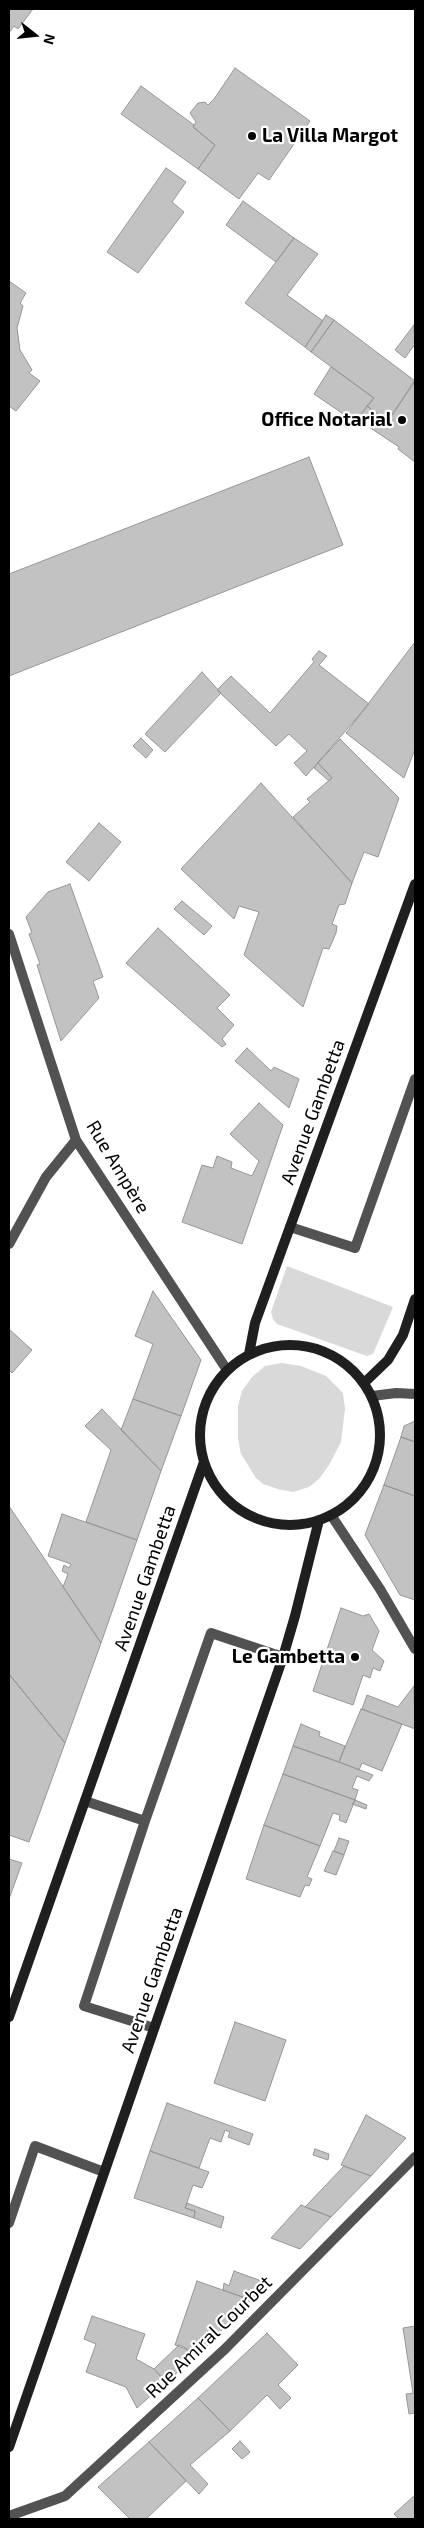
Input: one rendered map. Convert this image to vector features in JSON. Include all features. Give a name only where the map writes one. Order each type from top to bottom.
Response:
[{"type":"main road","name":"Avenue Gambetta","points":[[250,1354],[255,1322],[415,884]]},
{"type":"main road","points":[[364,1383],[388,1360],[403,1335],[415,1299]]},
{"type":"main road","name":"Avenue Gambetta","points":[[280,1344],[312,1347],[341,1360],[364,1383],[372,1396],[380,1422],[379,1450],[370,1476],[353,1499],[331,1515],[319,1520],[291,1526],[263,1521],[237,1508],[217,1488],[204,1462],[200,1438],[202,1413],[212,1390],[227,1370],[250,1354],[280,1344]]},
{"type":"main road","name":"Avenue Gambetta","points":[[9,2017],[204,1462]]},
{"type":"main road","name":"Avenue Gambetta","points":[[9,2447],[282,1657],[295,1616],[319,1520]]},
{"type":"street","name":"Rue Ampère","points":[[9,934],[76,1140],[227,1370]]},
{"type":"street","points":[[290,1227],[355,1248],[415,1079]]},
{"type":"street","points":[[9,1244],[46,1177],[76,1140]]},
{"type":"street","points":[[372,1396],[396,1392],[415,1394]]},
{"type":"street","points":[[331,1515],[380,1588],[415,1649]]},
{"type":"street","points":[[154,2028],[84,2006],[145,1821],[211,1633],[282,1657]]},
{"type":"street","points":[[85,1801],[145,1821]]},
{"type":"street","points":[[9,2223],[35,2146],[104,2172]]},
{"type":"street","name":"Rue Amiral Courbet","points":[[9,2516],[65,2496],[225,2349],[415,2157]]},
{"type":"shaded area","points":[[287,1266],[393,1307],[373,1354],[367,1356],[277,1324],[271,1312]]},
{"type":"shaded area","points":[[282,1363],[301,1366],[326,1376],[343,1393],[345,1409],[341,1442],[329,1465],[319,1479],[309,1487],[293,1492],[263,1484],[256,1478],[241,1454],[238,1439],[238,1406],[242,1391],[252,1377],[265,1366]]},
{"type":"building","points":[[9,9],[33,9],[18,29],[14,26],[9,33]]},
{"type":"building","name":"La Villa Margot","points":[[235,68],[310,121],[269,180],[258,173],[239,199],[198,169],[215,145],[193,127],[196,122],[190,113],[198,103],[205,102],[208,105],[214,99]]},
{"type":"building","points":[[141,86],[194,125],[193,127],[215,145],[198,169],[121,114]]},
{"type":"building","points":[[166,168],[186,182],[172,202],[184,212],[138,273],[107,252]]},
{"type":"building","points":[[243,201],[294,238],[276,262],[226,225]]},
{"type":"building","points":[[294,238],[318,254],[287,295],[323,321],[305,347],[245,303]]},
{"type":"building","points":[[9,281],[26,293],[20,303],[23,306],[17,328],[20,350],[32,370],[29,373],[40,381],[16,411],[9,406]]},
{"type":"building","points":[[326,315],[334,320],[311,352],[305,347]]},
{"type":"building","points":[[334,320],[415,381],[386,424],[380,419],[382,417],[367,406],[374,398],[311,352]]},
{"type":"building","points":[[414,325],[415,344],[405,358],[395,350]]},
{"type":"building","points":[[331,367],[374,398],[355,422],[314,394]]},
{"type":"building","name":"Office Notarial","points":[[415,380],[415,462],[398,449],[399,447],[369,427],[380,419],[386,424]]},
{"type":"building","points":[[367,406],[382,417],[377,424],[362,413]]},
{"type":"building","points":[[309,457],[343,545],[9,676],[9,574]]},
{"type":"building","points":[[415,642],[415,749],[404,778],[346,733]]},
{"type":"building","points":[[319,651],[327,656],[319,665],[369,704],[306,776],[294,763],[307,751],[289,734],[276,746],[217,690],[231,676],[270,713],[314,662],[312,659]]},
{"type":"building","points":[[202,672],[221,693],[165,752],[145,734]]},
{"type":"building","points":[[141,738],[153,750],[146,758],[133,746]]},
{"type":"building","points":[[340,739],[399,798],[378,857],[364,852],[352,883],[293,817],[310,802],[307,799],[332,778],[318,763]]},
{"type":"building","points":[[318,763],[332,778],[329,781],[314,768]]},
{"type":"building","points":[[261,783],[352,883],[345,904],[339,905],[332,924],[337,926],[336,933],[329,949],[323,948],[303,1007],[244,955],[259,912],[239,906],[234,919],[181,869]]},
{"type":"building","points":[[99,823],[121,842],[89,881],[66,862]]},
{"type":"building","points":[[70,884],[103,977],[93,981],[99,998],[61,1041],[37,965],[40,964],[29,934],[32,933],[26,917],[48,892]]},
{"type":"building","points":[[182,901],[212,926],[204,935],[174,909]]},
{"type":"building","points":[[158,928],[230,995],[217,1008],[234,1025],[222,1039],[226,1044],[222,1047],[126,963]]},
{"type":"building","points":[[247,1048],[271,1071],[274,1067],[299,1079],[289,1108],[235,1061]]},
{"type":"building","points":[[259,1103],[283,1125],[242,1244],[182,1222],[202,1165],[213,1168],[217,1156],[232,1162],[231,1168],[252,1176],[259,1161],[230,1134]]},
{"type":"building","points":[[153,1291],[201,1360],[181,1416],[133,1399],[153,1344],[135,1336]]},
{"type":"building","points":[[9,1329],[32,1350],[12,1373],[9,1370]]},
{"type":"building","points":[[133,1399],[181,1416],[161,1471],[121,1430]]},
{"type":"building","points":[[102,1409],[161,1471],[137,1540],[86,1522],[111,1450],[85,1426]]},
{"type":"building","points":[[415,1421],[415,1442],[401,1437],[404,1426]]},
{"type":"building","points":[[401,1437],[415,1442],[415,1496],[384,1485]]},
{"type":"building","points":[[384,1485],[415,1496],[415,1600],[400,1595],[365,1535]]},
{"type":"building","points":[[9,1506],[101,1643],[65,1743],[9,1674]]},
{"type":"building","points":[[62,1514],[137,1540],[101,1643],[63,1587],[68,1574],[62,1571],[64,1565],[69,1568],[71,1564],[48,1556]]},
{"type":"building","points":[[341,1608],[363,1616],[369,1614],[379,1631],[372,1650],[384,1661],[380,1671],[373,1668],[370,1678],[363,1675],[353,1705],[313,1691]]},
{"type":"building","points":[[9,1674],[65,1743],[29,1842],[9,1835]]},
{"type":"building","points":[[414,1686],[415,1729],[362,1709],[367,1695],[398,1707]]},
{"type":"building","points":[[361,1709],[402,1724],[382,1771],[362,1763],[359,1770],[339,1762]]},
{"type":"building","points":[[301,1724],[320,1732],[319,1736],[345,1746],[339,1762],[293,1746]]},
{"type":"building","points":[[293,1746],[373,1775],[369,1781],[357,1776],[352,1788],[358,1790],[355,1800],[283,1774]]},
{"type":"building","points":[[283,1774],[355,1800],[346,1823],[339,1820],[340,1815],[333,1813],[320,1846],[264,1825]]},
{"type":"building","points":[[355,1800],[367,1805],[366,1809],[352,1804]]},
{"type":"building","points":[[264,1825],[320,1846],[307,1877],[312,1879],[309,1886],[305,1885],[300,1897],[246,1879]]},
{"type":"building","points":[[339,1838],[349,1841],[344,1855],[334,1851]]},
{"type":"building","points":[[333,1851],[344,1855],[336,1875],[324,1871]]},
{"type":"building","points":[[9,1859],[22,1863],[9,1899]]},
{"type":"building","points":[[235,2022],[286,2040],[265,2101],[214,2083]]},
{"type":"building","points":[[167,2103],[253,2134],[249,2145],[228,2137],[230,2132],[225,2130],[221,2142],[210,2138],[199,2168],[150,2151]]},
{"type":"building","points":[[366,2115],[406,2138],[371,2176],[341,2165]]},
{"type":"building","points":[[315,2149],[329,2154],[328,2160],[313,2155]]},
{"type":"building","points":[[150,2151],[209,2172],[202,2188],[193,2185],[185,2208],[195,2211],[194,2218],[134,2198]]},
{"type":"building","points":[[344,2166],[371,2176],[331,2217],[305,2207]]},
{"type":"building","points":[[187,2203],[224,2217],[221,2228],[194,2218],[195,2211],[185,2208]]},
{"type":"building","points":[[301,2205],[331,2217],[300,2249],[271,2238]]},
{"type":"building","points":[[234,2271],[267,2283],[251,2300],[223,2290],[224,2283],[229,2286]]},
{"type":"building","points":[[197,2281],[251,2300],[199,2354],[175,2345]]},
{"type":"building","points":[[92,2316],[145,2334],[136,2359],[154,2369],[166,2382],[137,2408],[126,2387],[86,2372],[96,2344],[84,2339]]},
{"type":"building","points":[[415,2326],[415,2413],[409,2414],[406,2394],[413,2393],[403,2328]]},
{"type":"building","points":[[267,2333],[298,2365],[278,2385],[291,2398],[280,2409],[267,2395],[230,2431],[198,2398]]},
{"type":"building","points":[[179,2345],[199,2354],[166,2382],[154,2369]]},
{"type":"building","points":[[198,2398],[230,2431],[190,2465],[208,2484],[199,2494],[149,2442]]},
{"type":"building","points":[[240,2441],[250,2452],[242,2459],[232,2449]]},
{"type":"building","points":[[149,2442],[186,2481],[146,2519],[130,2519],[98,2487]]},
{"type":"building","points":[[415,2495],[415,2519],[399,2519],[394,2514]]},
{"type":"place","name":"La Villa Margot","points":[[252,136]]},
{"type":"place","name":"Office Notarial","points":[[402,420]]},
{"type":"place","name":"Le Gambetta","points":[[355,1657]]}]
